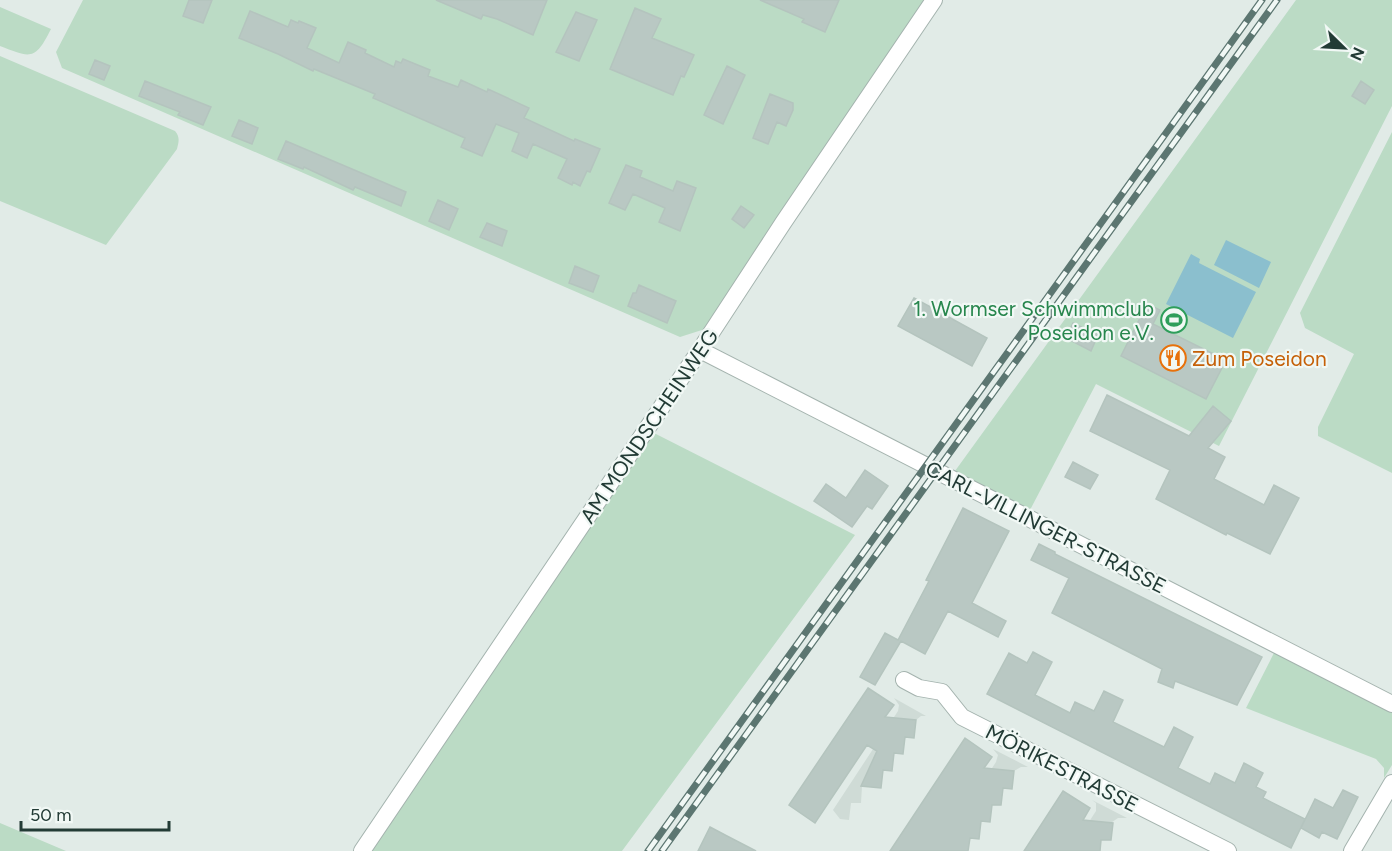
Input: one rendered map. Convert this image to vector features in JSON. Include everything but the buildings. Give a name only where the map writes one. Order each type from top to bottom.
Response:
[{"type":"street","name":"AM MONDSCHEINWEG","points":[[362,851],[934,0]]},
{"type":"street","name":"CARL-VILLINGER-STRASSE","points":[[700,350],[1392,704]]},
{"type":"street","name":"MÖRIKESTRASSE","points":[[904,680],[919,688],[942,692],[962,717],[1228,851]]},
{"type":"street","points":[[1352,851],[1392,783]]},
{"type":"shaded area","points":[[894,698],[926,716],[921,716],[916,720],[907,719],[862,786],[861,803],[851,803],[849,820],[840,819],[833,810],[898,711],[899,705]]},
{"type":"shaded area","points":[[993,749],[1028,767],[1005,771],[1003,788],[994,787],[983,804],[981,821],[972,821],[938,851],[996,762],[998,755]]},
{"type":"shaded area","points":[[1092,800],[1127,818],[1118,818],[1070,851],[1096,811],[1096,803]]},
{"type":"green space","points":[[83,0],[927,0],[705,329],[680,337],[62,68],[56,52]]},
{"type":"green space","name":"1. Wormser Schwimmclub Poseidon e.V.","points":[[1296,0],[1392,0],[1392,106],[1219,446],[1096,384],[1030,510],[955,471]]},
{"type":"green space","points":[[0,7],[51,29],[36,52],[19,53],[0,46]]},
{"type":"green space","points":[[0,56],[177,133],[179,139],[177,149],[106,245],[0,201]]},
{"type":"green space","points":[[1392,132],[1392,473],[1318,436],[1318,427],[1354,354],[1305,328],[1300,313]]},
{"type":"green space","points":[[654,433],[855,535],[622,851],[370,851]]},
{"type":"green space","points":[[1274,653],[1392,713],[1392,765],[1384,778],[1384,768],[1376,759],[1246,708]]},
{"type":"green space","points":[[0,823],[66,851],[0,851]]},
{"type":"water","points":[[1226,240],[1271,262],[1259,288],[1214,265]]},
{"type":"water","points":[[1191,254],[1200,259],[1199,263],[1256,292],[1233,338],[1166,304]]},
{"type":"railway","points":[[648,851],[1262,0]]},
{"type":"railway","points":[[662,851],[1277,0]]},
{"type":"place","name":"1. Wormser Schwimmclub Poseidon e.V.","points":[[1174,320]]},
{"type":"place","name":"Zum Poseidon","points":[[1173,358]]}]
